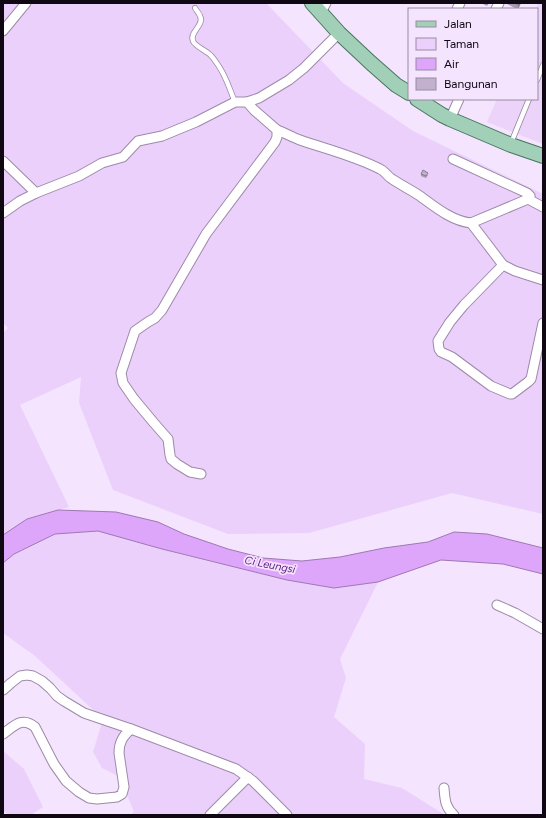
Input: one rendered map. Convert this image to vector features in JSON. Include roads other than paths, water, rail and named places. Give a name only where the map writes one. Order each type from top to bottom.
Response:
[{"type":"main road","points":[[320,6],[339,33],[384,75],[408,92]]},
{"type":"main road","points":[[419,100],[450,119],[511,145],[543,156]]},
{"type":"street","points":[[3,31],[26,3]]},
{"type":"street","points":[[3,213],[20,201],[36,193],[79,176],[102,163],[123,157],[138,141],[162,136],[196,122],[235,102],[247,102],[259,98],[289,80],[304,68],[339,33]]},
{"type":"street","points":[[450,119],[459,100]]},
{"type":"street","points":[[247,102],[277,130],[381,169],[390,178],[413,191],[441,211],[457,220],[471,223],[528,199]]},
{"type":"street","points":[[201,474],[190,472],[171,459],[168,439],[128,391],[123,383],[122,373],[135,331],[155,318],[162,310],[206,234],[275,142],[277,130]]},
{"type":"street","points":[[453,159],[527,193],[530,196],[528,199]]},
{"type":"street","points":[[3,162],[36,193]]},
{"type":"street","points":[[528,199],[543,207]]},
{"type":"street","points":[[471,223],[503,265],[515,272],[543,280]]},
{"type":"street","points":[[503,265],[464,304],[450,322],[438,341],[441,352],[452,357],[491,386],[512,394],[531,379],[543,323]]},
{"type":"street","points":[[497,605],[515,612],[543,629]]},
{"type":"street","points":[[3,690],[20,676],[34,676],[42,681],[57,696],[73,707],[94,717],[131,729],[236,769],[248,777],[287,815]]},
{"type":"street","points":[[3,734],[18,723],[24,721],[30,723],[35,727],[54,764],[66,781],[79,792],[90,798],[97,799],[117,797],[122,794],[124,786],[119,748],[122,739],[131,729]]},
{"type":"street","points":[[210,815],[248,777]]},
{"type":"street","points":[[444,788],[446,805],[454,815]]},
{"type":"lane","points":[[195,8],[201,19],[192,41],[209,54],[220,68],[227,79],[235,102]]},
{"type":"lane","points":[[538,78],[543,65]]},
{"type":"lane","points":[[511,145],[529,100]]},
{"type":"water","name":"Ci Leungsi","points":[[58,510],[116,512],[158,522],[184,534],[228,549],[263,558],[302,561],[340,557],[384,548],[428,542],[454,532],[487,534],[543,548],[543,574],[503,564],[441,560],[378,582],[334,588],[287,580],[162,549],[98,531],[55,534],[14,554],[3,563],[3,535],[27,519]]}]
